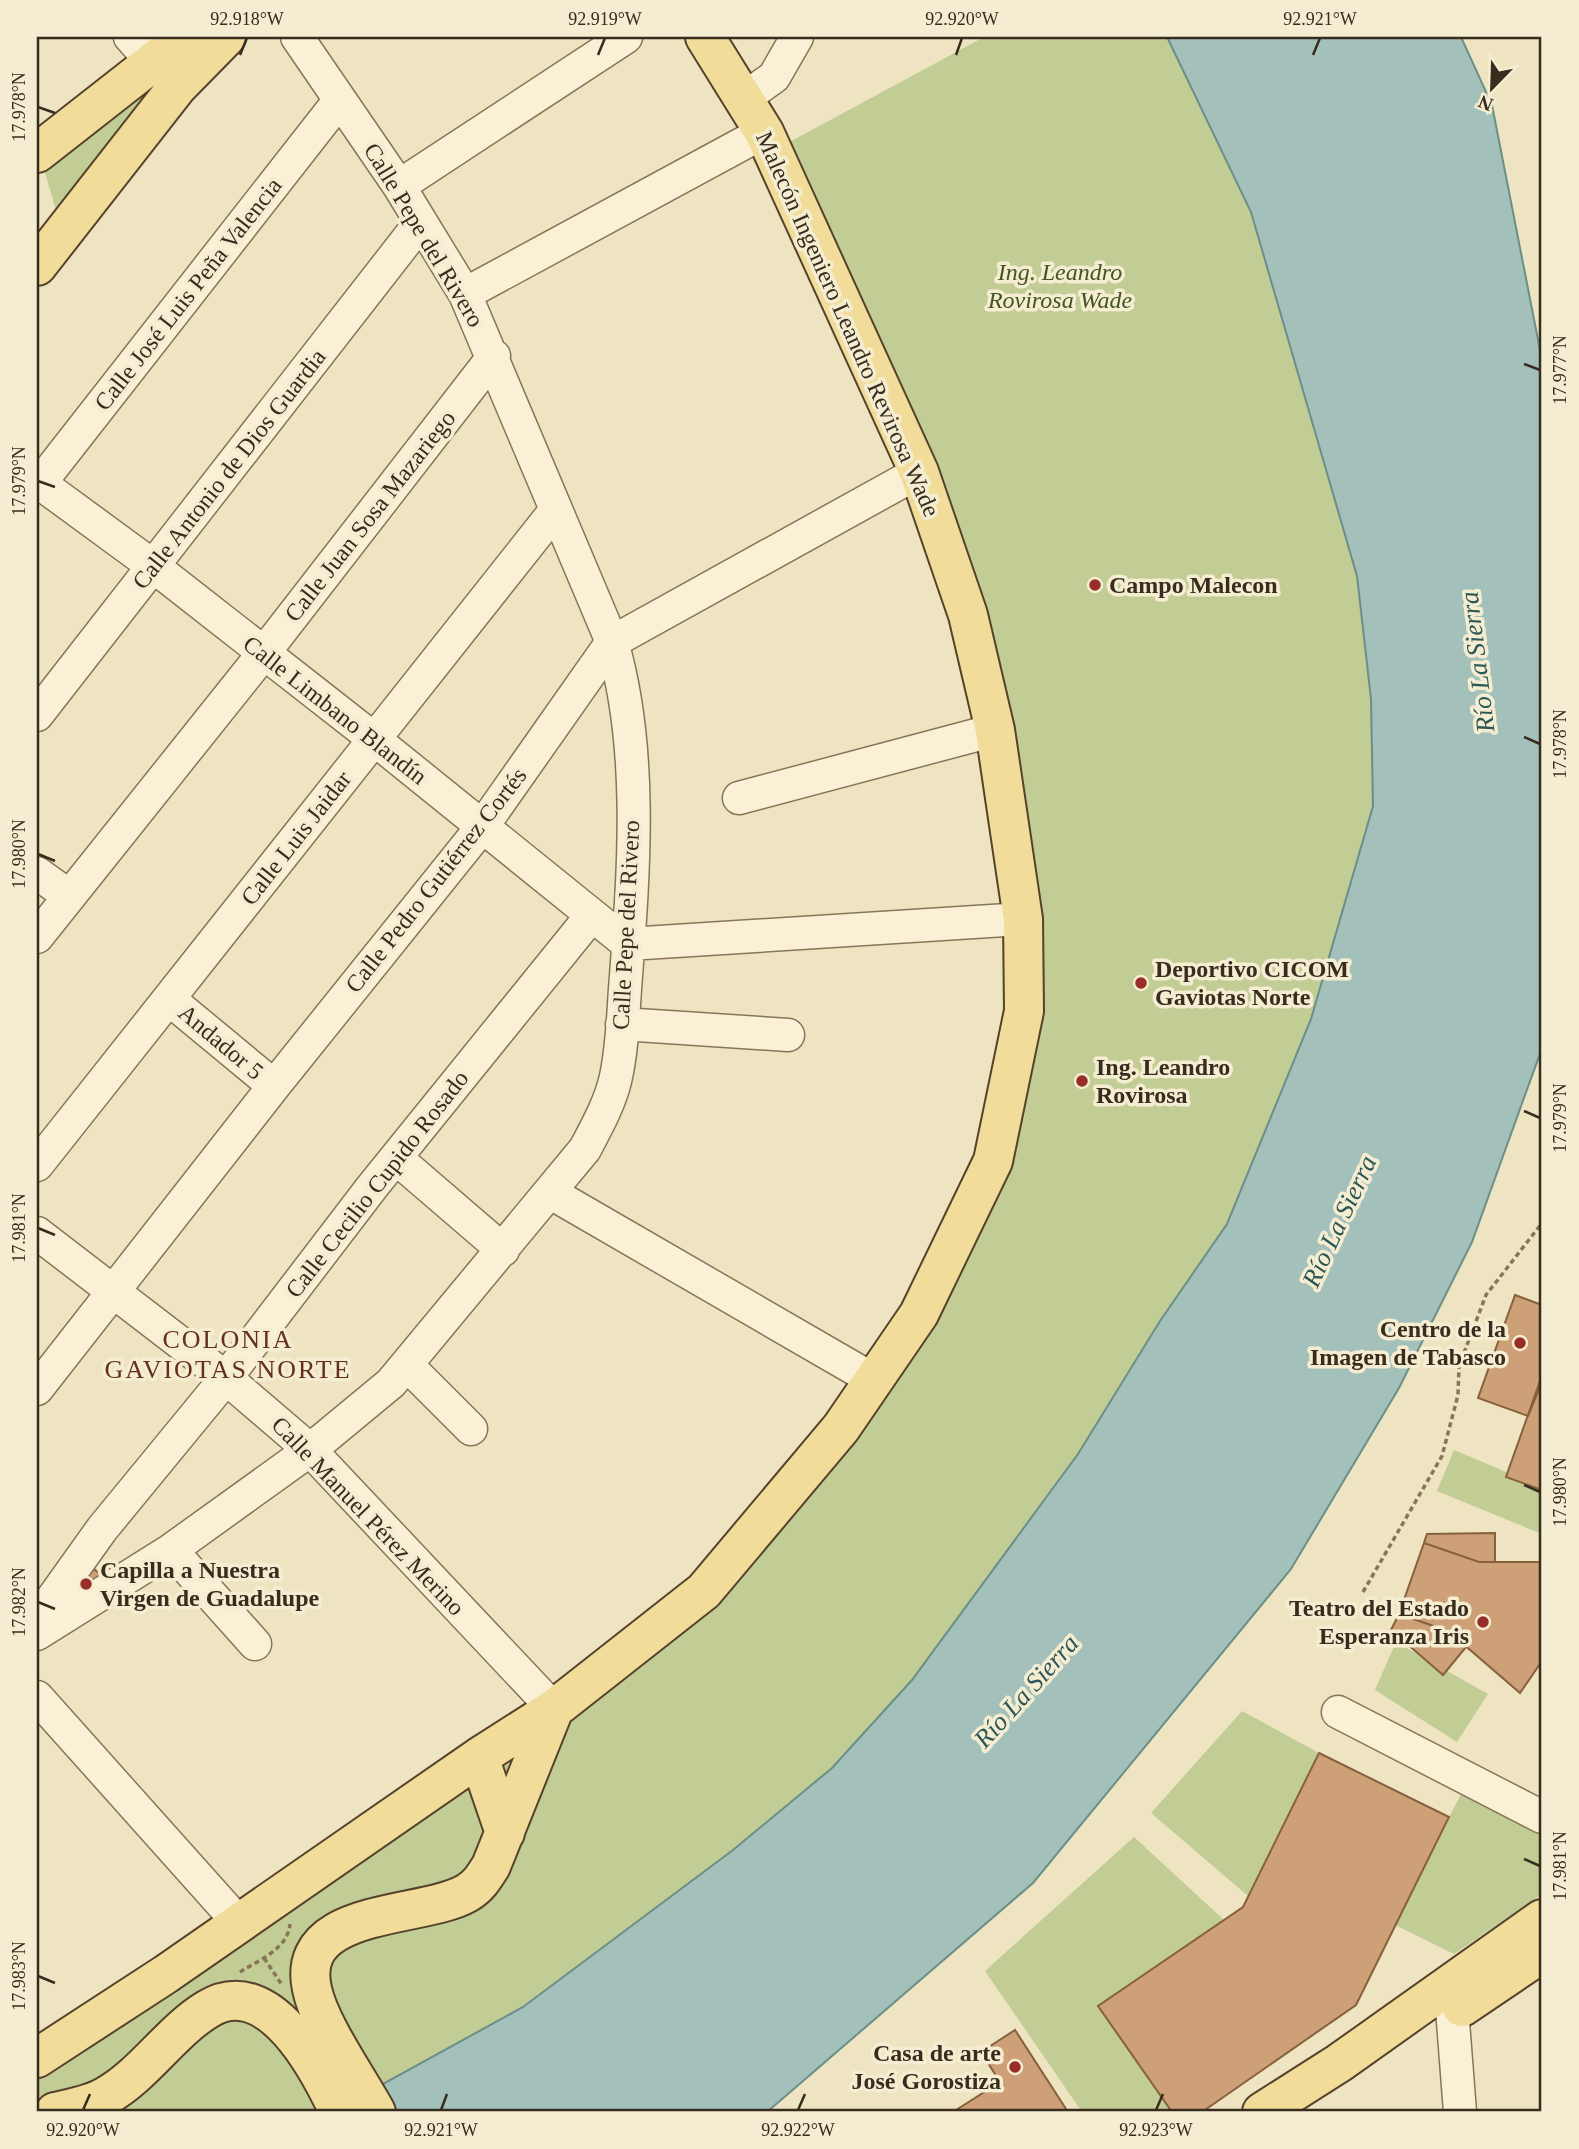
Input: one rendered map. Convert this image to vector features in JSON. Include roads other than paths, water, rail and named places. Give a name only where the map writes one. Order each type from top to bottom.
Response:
[{"type":"main road","points":[[37,153],[142,50],[185,37]]},
{"type":"main road","points":[[40,262],[177,87],[226,37]]},
{"type":"main road","name":"Malecón Ingeniero Leandro Revirosa Wade","points":[[41,2056],[554,1709],[704,1591],[841,1428],[919,1314],[993,1161],[1024,1011],[1023,919],[995,730],[968,615],[919,472],[764,132],[705,37]]},
{"type":"main road","points":[[37,216],[40,262]]},
{"type":"main road","points":[[339,2112],[309,2028],[314,1959],[323,1943],[335,1931],[352,1923],[430,1906],[468,1893],[481,1883],[505,1833],[554,1709]]},
{"type":"main road","points":[[480,1757],[505,1833]]},
{"type":"main road","points":[[1298,2112],[1451,1998],[1542,1919]]},
{"type":"main road","points":[[1262,2112],[1339,2063],[1451,1998],[1542,1953]]},
{"type":"main road","points":[[41,2056],[67,2109],[105,2097],[200,2016],[220,2004],[233,2001],[263,2008],[282,2021],[309,2028],[376,2112]]},
{"type":"street","name":"Calle Pepe del Rivero","points":[[37,1634],[171,1550],[310,1450],[408,1366],[584,1149],[614,1085],[628,944],[631,748],[621,672],[612,642],[555,511],[494,356],[465,294],[399,186],[297,37]]},
{"type":"street","points":[[399,186],[626,37]]},
{"type":"street","points":[[743,99],[774,77],[797,37]]},
{"type":"street","name":"Calle José Luis Peña Valencia","points":[[38,484],[339,101]]},
{"type":"street","points":[[465,294],[764,132]]},
{"type":"street","name":"Calle Antonio de Dios Guardia","points":[[37,715],[421,222]]},
{"type":"street","name":"Calle Juan Sosa Mazariego","points":[[37,937],[263,654],[494,356]]},
{"type":"street","name":"Calle Pedro Gutiérrez Cortés","points":[[37,1389],[274,1086],[482,827],[612,642],[919,472]]},
{"type":"street","name":"Calle Limbano Blandín","points":[[38,484],[153,566],[374,739],[628,944]]},
{"type":"street","name":"Calle Luis Jaidar","points":[[37,1165],[555,511]]},
{"type":"street","points":[[739,798],[995,730]]},
{"type":"street","points":[[37,873],[69,896]]},
{"type":"street","name":"Calle Cecilio Cupido Rosado","points":[[37,1620],[102,1529],[226,1378],[396,1158],[592,915]]},
{"type":"street","points":[[628,944],[1023,919]]},
{"type":"street","name":"Andador 5","points":[[169,999],[274,1086]]},
{"type":"street","points":[[622,1024],[789,1035]]},
{"type":"street","points":[[396,1158],[503,1250]]},
{"type":"street","points":[[551,1193],[874,1380]]},
{"type":"street","name":"Calle Manuel Pérez Merino","points":[[37,1233],[226,1378],[310,1450],[554,1709]]},
{"type":"street","points":[[408,1366],[471,1429]]},
{"type":"street","points":[[171,1550],[255,1644]]},
{"type":"street","points":[[37,1698],[239,1923]]},
{"type":"street","points":[[1338,1712],[1542,1817]]},
{"type":"street","points":[[1451,1998],[1460,2112]]},
{"type":"water","name":"Río La Sierra","points":[[1167,37],[1461,37],[1492,105],[1542,360],[1542,1048],[1472,1242],[1399,1388],[1291,1569],[1033,1883],[767,2112],[332,2112],[523,2007],[733,1850],[832,1768],[912,1680],[1078,1454],[1160,1321],[1227,1224],[1311,1019],[1373,806],[1371,699],[1357,576],[1251,212]]},
{"type":"place","name":"Campo Malecon","points":[[1095,585]]},
{"type":"place","name":"Deportivo CICOM Gaviotas Norte","points":[[1141,983]]},
{"type":"place","name":"Ing. Leandro Rovirosa","points":[[1082,1081]]},
{"type":"place","name":"Centro de la Imagen de Tabasco","points":[[1520,1343]]},
{"type":"place","name":"Capilla a Nuestra Virgen de Guadalupe","points":[[86,1584]]},
{"type":"place","name":"Teatro del Estado Esperanza Iris","points":[[1483,1622]]},
{"type":"place","name":"Casa de arte José Gorostiza","points":[[1015,2067]]},
{"type":"district","name":"COLONIA GAVIOTAS NORTE","points":[[228,1354]]},
{"type":"park label","name":"Ing. Leandro Rovirosa Wade","points":[[1060,286]]}]
